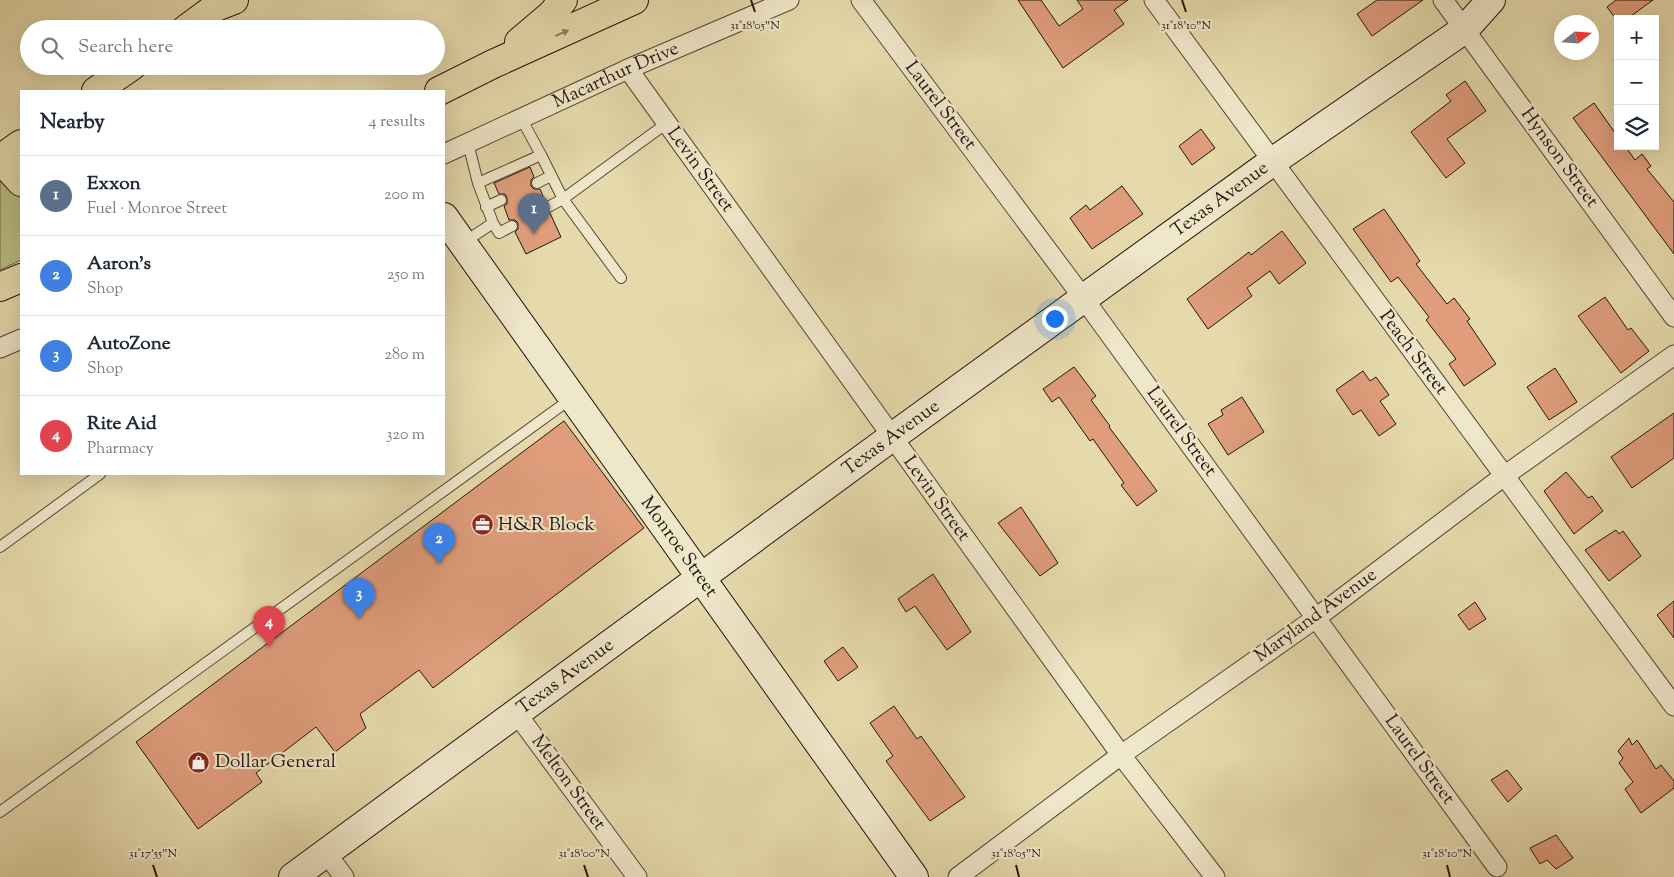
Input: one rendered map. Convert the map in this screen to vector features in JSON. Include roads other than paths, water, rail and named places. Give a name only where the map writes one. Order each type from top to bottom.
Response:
[{"type":"highway","points":[[198,20],[216,7],[234,0]]},
{"type":"highway","points":[[492,64],[552,14],[563,0]]},
{"type":"highway","points":[[441,90],[492,64],[634,0]]},
{"type":"highway","points":[[97,90],[119,75]]},
{"type":"highway","points":[[20,145],[0,159],[20,181]]},
{"type":"highway","points":[[0,287],[20,278]]},
{"type":"street","name":"Macarthur Drive","points":[[445,154],[628,69],[789,0]]},
{"type":"street","name":"Laurel Street","points":[[861,0],[1084,299],[1497,867]]},
{"type":"street","name":"Peach Street","points":[[1154,0],[1674,706]]},
{"type":"street","name":"Hynson Street","points":[[1443,0],[1674,317]]},
{"type":"street","name":"Texas Avenue","points":[[292,877],[517,714],[892,437],[1272,162],[1465,29],[1491,0]]},
{"type":"street","name":"Levin Street","points":[[628,69],[1121,755],[1215,877]]},
{"type":"street","name":"Monroe Street","points":[[445,221],[702,577],[914,877]]},
{"type":"street","points":[[0,348],[20,339]]},
{"type":"street","name":"Maryland Avenue","points":[[958,877],[1121,755],[1316,618],[1504,476],[1674,355]]},
{"type":"street","name":"Melton Street","points":[[517,714],[636,877]]},
{"type":"street","points":[[326,853],[344,877]]},
{"type":"lane","points":[[521,118],[563,199],[621,278]]},
{"type":"lane","points":[[548,207],[563,199],[667,123]]},
{"type":"lane","points":[[468,143],[478,183],[493,223],[499,233],[512,226]]},
{"type":"lane","points":[[478,183],[540,155]]},
{"type":"lane","points":[[537,183],[551,176]]},
{"type":"lane","points":[[486,207],[500,200]]},
{"type":"lane","points":[[462,243],[493,223]]},
{"type":"lane","points":[[0,812],[573,397]]},
{"type":"lane","points":[[0,547],[99,475]]},
{"type":"place","name":"Exxon","points":[[534,234]]},
{"type":"place","name":"H&R Block","points":[[482,525]]},
{"type":"place","name":"Aaron's","points":[[439,564]]},
{"type":"place","name":"AutoZone","points":[[359,619]]},
{"type":"place","name":"Rite Aid","points":[[269,647]]},
{"type":"place","name":"Dollar General","points":[[199,762]]}]
